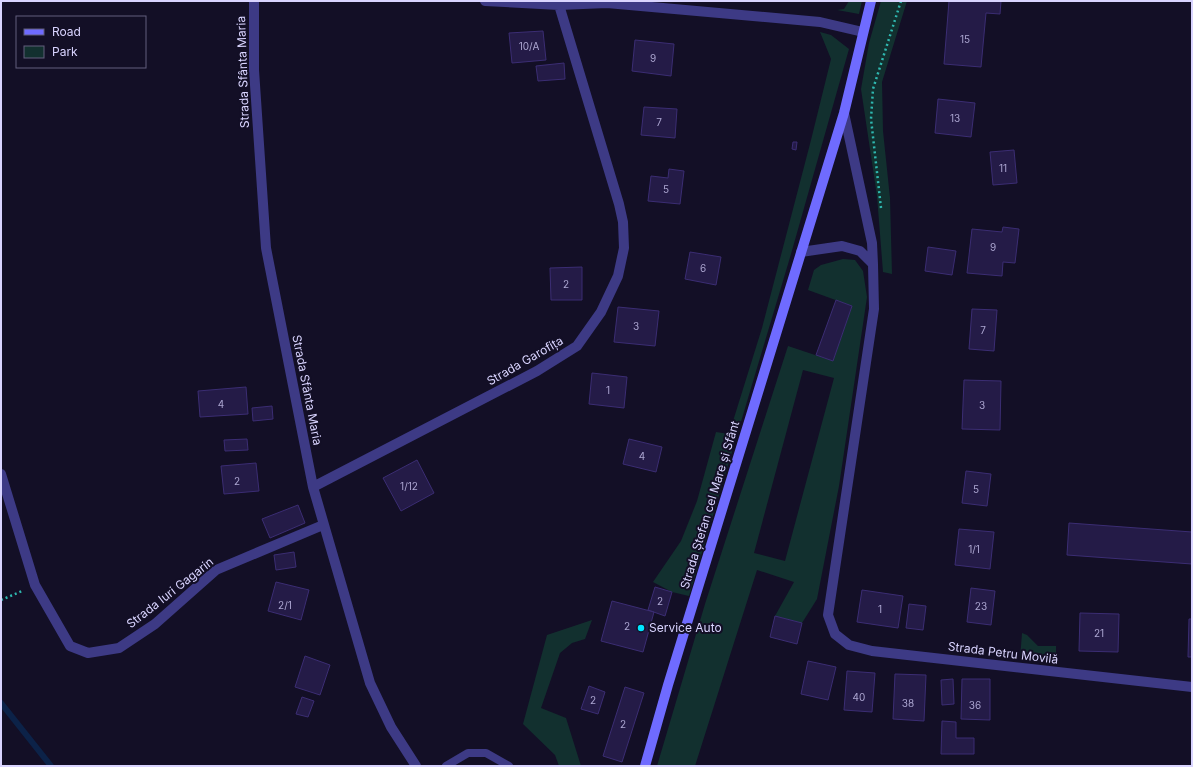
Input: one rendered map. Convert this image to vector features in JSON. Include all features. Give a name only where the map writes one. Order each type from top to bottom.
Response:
[{"type":"main road","name":"Strada Ștefan cel Mare și Sfânt","points":[[645,766],[673,670],[844,113],[871,1]]},
{"type":"street","name":"Strada Sfânta Maria","points":[[254,1],[254,70],[266,248],[313,486],[323,525],[370,683],[391,727],[416,766]]},
{"type":"street","points":[[485,1],[559,5],[606,3],[804,20],[820,22],[863,32]]},
{"type":"street","name":"Strada Garofița","points":[[313,486],[538,371],[577,346],[601,312],[618,276],[624,248],[624,222],[620,204],[559,5]]},
{"type":"street","name":"Strada Ștefan cel Mare și Sfânt","points":[[828,615],[874,309],[872,243],[844,113]]},
{"type":"street","points":[[802,252],[842,246],[860,251],[873,264]]},
{"type":"street","name":"Strada Iuri Gagarin","points":[[1,474],[35,586],[70,646],[88,653],[119,648],[155,624],[216,570],[323,525]]},
{"type":"street","name":"Strada Petru Movilă","points":[[828,615],[835,634],[849,645],[872,651],[1192,688]]},
{"type":"lane","points":[[446,766],[468,753],[486,753],[509,766]]},
{"type":"path","points":[[881,214],[871,119],[873,88],[900,1]]},
{"type":"path","points":[[1,600],[35,586]]},
{"type":"green space","points":[[849,1],[862,1],[859,14],[837,10],[844,9]]},
{"type":"green space","points":[[881,1],[907,1],[882,82],[883,131],[890,198],[892,274],[883,272],[877,196],[861,89],[869,43]]},
{"type":"green space","points":[[820,32],[831,35],[849,49],[791,254],[689,596],[672,592],[653,582],[681,541],[697,501],[716,432],[729,434],[762,328],[831,59]]},
{"type":"green space","points":[[843,259],[855,260],[863,271],[867,297],[839,486],[817,599],[802,623],[775,616],[794,582],[757,570],[695,766],[657,766],[705,604],[788,346],[833,361],[852,306],[808,290],[814,270],[821,265]],"holes":[[[803,370],[834,378],[785,561],[754,553]]]},
{"type":"green space","points":[[592,620],[585,639],[572,643],[560,653],[541,708],[566,718],[581,766],[559,766],[555,755],[523,724],[547,635]]},
{"type":"green space","points":[[1022,633],[1027,635],[1038,646],[1056,646],[1056,662],[1020,659]]},
{"type":"building","points":[[949,1],[1001,1],[1000,14],[986,13],[981,67],[944,64]]},
{"type":"building","points":[[543,31],[546,60],[512,63],[509,33]]},
{"type":"building","points":[[635,40],[674,44],[671,76],[632,71]]},
{"type":"building","points":[[564,63],[565,79],[538,81],[536,66]]},
{"type":"building","points":[[938,99],[975,103],[971,137],[935,133]]},
{"type":"building","points":[[644,107],[677,109],[675,138],[641,135]]},
{"type":"building","points":[[793,142],[797,142],[796,150],[792,149]]},
{"type":"building","points":[[1014,150],[1017,183],[993,185],[990,152]]},
{"type":"building","points":[[669,169],[684,171],[680,204],[648,201],[651,176],[668,178]]},
{"type":"building","points":[[1003,227],[1019,229],[1015,263],[1003,262],[1002,276],[967,273],[972,229],[1002,232]]},
{"type":"building","points":[[928,247],[956,251],[952,275],[925,271]]},
{"type":"building","points":[[690,252],[721,257],[716,285],[685,279]]},
{"type":"building","points":[[582,267],[582,300],[551,300],[550,268]]},
{"type":"building","points":[[836,300],[852,306],[833,361],[816,355]]},
{"type":"building","points":[[618,307],[659,311],[655,346],[614,342]]},
{"type":"building","points":[[972,309],[997,310],[994,351],[969,349]]},
{"type":"building","points":[[592,373],[627,377],[624,408],[589,404]]},
{"type":"building","points":[[964,380],[1001,381],[1000,430],[962,429]]},
{"type":"building","points":[[246,387],[248,414],[200,417],[198,391]]},
{"type":"building","points":[[272,406],[273,419],[253,421],[252,408]]},
{"type":"building","points":[[247,439],[248,450],[225,451],[224,440]]},
{"type":"building","points":[[629,439],[662,447],[656,472],[623,464]]},
{"type":"building","points":[[417,460],[434,493],[401,511],[383,478]]},
{"type":"building","points":[[256,463],[259,491],[224,494],[221,466]]},
{"type":"building","points":[[966,471],[991,474],[987,506],[962,503]]},
{"type":"building","points":[[298,505],[305,523],[270,538],[262,519]]},
{"type":"building","points":[[1069,523],[1192,532],[1192,564],[1067,555]]},
{"type":"building","points":[[959,529],[994,532],[990,569],[955,565]]},
{"type":"building","points":[[294,552],[296,567],[276,570],[274,555]]},
{"type":"building","points":[[276,582],[309,590],[301,620],[268,611]]},
{"type":"building","points":[[655,587],[672,592],[665,616],[648,610]]},
{"type":"building","points":[[971,588],[995,591],[991,625],[967,622]]},
{"type":"building","points":[[862,590],[903,596],[898,628],[857,622]]},
{"type":"building","points":[[612,601],[654,612],[643,652],[601,641]]},
{"type":"building","points":[[909,604],[926,606],[923,630],[906,628]]},
{"type":"building","points":[[1080,613],[1119,614],[1118,652],[1079,651]]},
{"type":"building","points":[[775,616],[802,623],[797,644],[770,637]]},
{"type":"building","points":[[1189,619],[1192,619],[1192,657],[1188,657]]},
{"type":"building","points":[[305,656],[330,665],[320,695],[295,687]]},
{"type":"building","points":[[808,661],[836,667],[828,700],[801,694]]},
{"type":"building","points":[[847,671],[875,673],[872,712],[844,710]]},
{"type":"building","points":[[895,674],[926,675],[924,721],[893,719]]},
{"type":"building","points":[[953,679],[954,704],[942,705],[941,680]]},
{"type":"building","points":[[962,679],[990,679],[990,720],[961,719]]},
{"type":"building","points":[[589,686],[605,692],[598,714],[581,709]]},
{"type":"building","points":[[625,687],[644,693],[622,762],[603,756]]},
{"type":"building","points":[[302,697],[314,701],[308,717],[296,714]]},
{"type":"building","points":[[942,721],[956,722],[956,738],[974,738],[974,754],[941,754]]},
{"type":"waterway","points":[[1,703],[51,766]]},
{"type":"place","name":"Service Auto","points":[[641,628]]}]
